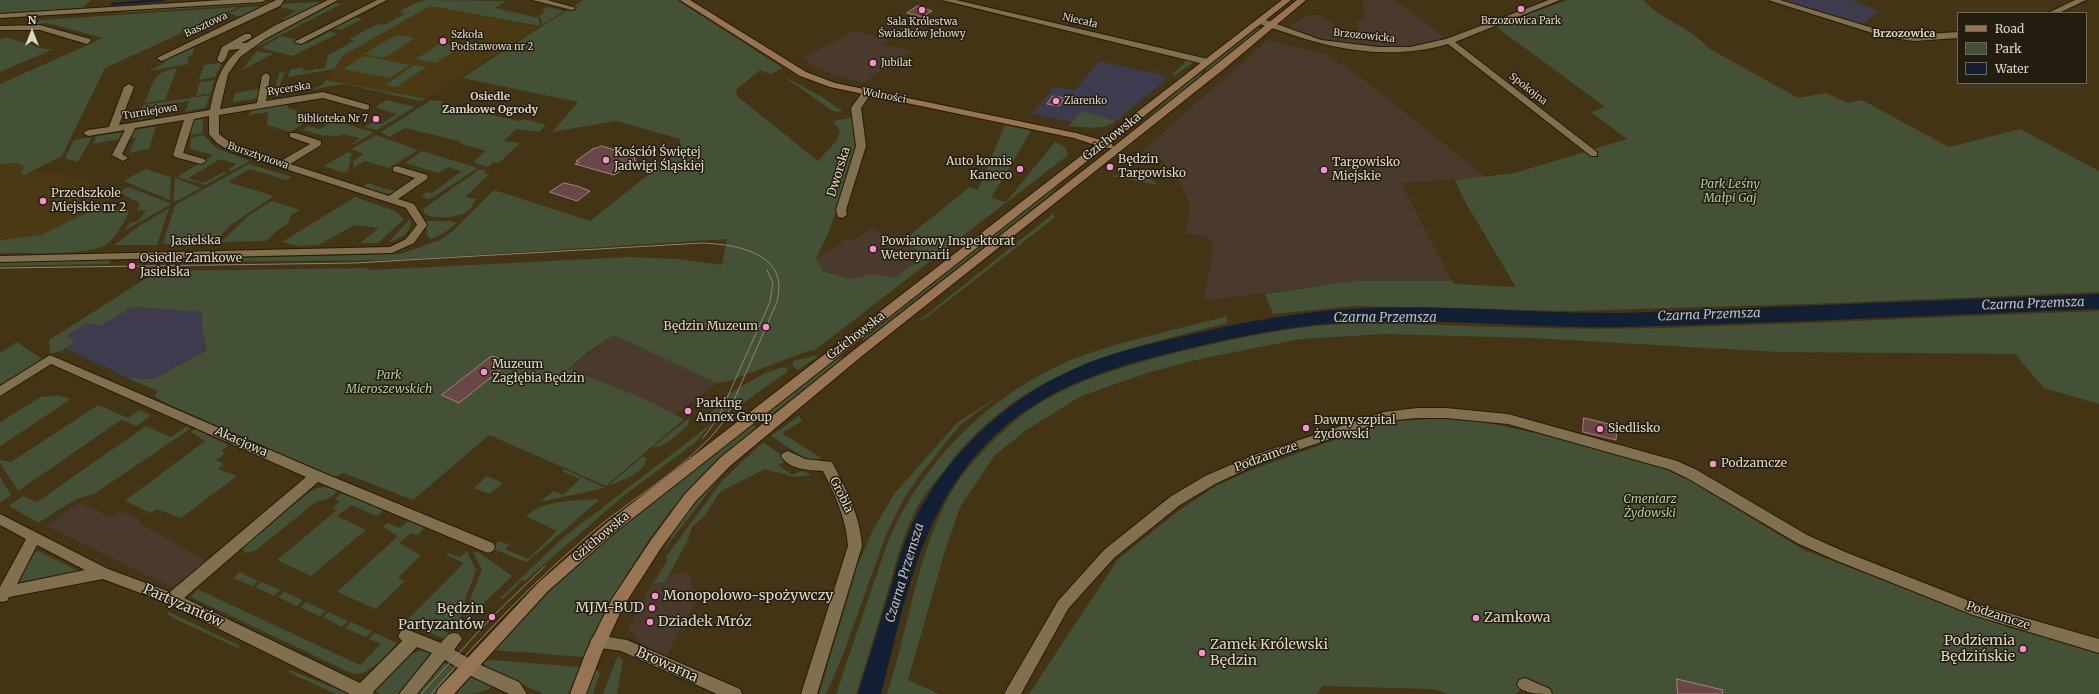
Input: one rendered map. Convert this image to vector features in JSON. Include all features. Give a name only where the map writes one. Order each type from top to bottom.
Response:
[{"type":"street","points":[[86,11],[97,0]]},
{"type":"street","points":[[0,16],[262,0]]},
{"type":"street","name":"Basztowa","points":[[161,58],[277,4],[280,0]]},
{"type":"street","name":"Bursztynowa","points":[[334,0],[250,46],[230,62],[226,69],[211,124],[214,135],[221,143],[233,149],[410,206],[422,225],[410,241],[392,250]]},
{"type":"street","points":[[298,42],[383,0]]},
{"type":"street","points":[[536,0],[572,8]]},
{"type":"street","name":"Wolności","points":[[684,0],[803,74],[833,85],[970,113],[1116,148]]},
{"type":"street","name":"Niecała","points":[[946,0],[1208,62]]},
{"type":"street","name":"Gzichowska","points":[[444,694],[543,587],[609,529],[1287,0]]},
{"type":"street","name":"Gzichowska","points":[[578,694],[598,642],[617,603],[690,498],[725,462],[858,353],[1302,0]]},
{"type":"street","name":"Brzozowicka","points":[[1260,21],[1315,40],[1378,50],[1410,50],[1425,48],[1449,41],[1556,0]]},
{"type":"street","points":[[1772,0],[1885,34],[1914,38],[1957,36]]},
{"type":"street","points":[[2054,12],[2082,0]]},
{"type":"street","points":[[0,23],[15,15]]},
{"type":"street","points":[[0,28],[40,27],[87,41]]},
{"type":"street","points":[[221,60],[226,49],[248,36]]},
{"type":"street","name":"Spokojna","points":[[1449,41],[1594,154]]},
{"type":"street","points":[[230,46],[250,46]]},
{"type":"street","points":[[261,104],[266,76]]},
{"type":"street","points":[[112,130],[129,87]]},
{"type":"street","name":"Dworska","points":[[842,215],[841,210],[861,146],[856,108],[867,92]]},
{"type":"street","name":"Rycerska","points":[[214,113],[261,104],[323,95],[366,107]]},
{"type":"street","name":"Turniejowa","points":[[88,133],[214,113]]},
{"type":"street","points":[[190,117],[178,154],[201,161]]},
{"type":"street","points":[[123,158],[117,155],[131,127]]},
{"type":"street","points":[[281,165],[318,143],[293,135]]},
{"type":"street","points":[[390,200],[423,177],[397,169]]},
{"type":"street","name":"Jasielska","points":[[0,259],[392,250]]},
{"type":"street","points":[[844,345],[858,353]]},
{"type":"street","name":"Akacjowa","points":[[0,392],[50,359],[316,476],[488,547]]},
{"type":"street","name":"Podzamcze","points":[[1012,694],[1063,605],[1098,564],[1114,549],[1169,505],[1210,480],[1258,458],[1384,417],[1417,413],[1468,414],[1508,419],[1672,465],[1692,474],[1802,539],[1840,556],[1978,611],[2099,646]]},
{"type":"street","name":"Grobla","points":[[788,456],[802,464],[827,466],[852,517],[855,530],[855,546],[809,694]]},
{"type":"street","points":[[172,599],[316,476]]},
{"type":"street","name":"Partyzantów","points":[[0,519],[103,573],[172,599],[364,693]]},
{"type":"street","points":[[2,596],[34,538]]},
{"type":"street","points":[[2,596],[103,573]]},
{"type":"street","points":[[364,693],[410,638],[443,651],[469,666],[513,687],[519,694]]},
{"type":"street","points":[[407,694],[454,639]]},
{"type":"street","name":"Browarna","points":[[598,642],[622,645],[734,694]]},
{"type":"street","points":[[1525,685],[1544,694]]},
{"type":"shaded area","points":[[1369,0],[1394,0],[1445,37],[1413,47],[1359,46],[1316,38],[1289,27],[1305,16],[1321,15],[1346,33],[1360,30],[1356,20],[1365,20],[1362,2]]},
{"type":"shaded area","points":[[1781,0],[1851,0],[1879,11],[1862,25]]},
{"type":"shaded area","name":"Szkoła Podstawowa nr 2","points":[[430,6],[539,27],[425,99],[327,80],[345,55]]},
{"type":"shaded area","points":[[855,31],[889,40],[883,44],[911,51],[863,83],[815,67],[803,58]]},
{"type":"shaded area","name":"Targowisko Miejskie","points":[[1268,40],[1326,54],[1367,82],[1486,177],[1401,183],[1452,281],[1354,281],[1204,301],[1214,244],[1207,237],[1185,233],[1191,206],[1181,184],[1161,158],[1142,151]]},
{"type":"shaded area","points":[[1099,61],[1162,75],[1167,79],[1116,121],[1080,112],[1073,122],[1032,114],[1054,87],[1075,90]]},
{"type":"shaded area","name":"Przedszkole Miejskie nr 2","points":[[13,163],[24,167],[22,174],[26,176],[36,171],[44,175],[52,171],[73,179],[75,177],[94,184],[84,190],[99,195],[80,206],[89,209],[86,213],[41,235],[0,240],[0,165]]},
{"type":"shaded area","name":"Powiatowy Inspektorat Weterynarii","points":[[871,228],[893,239],[904,242],[926,255],[895,278],[873,274],[850,279],[823,270],[816,259],[846,239],[851,242]]},
{"type":"shaded area","points":[[132,307],[202,312],[202,328],[207,349],[153,379],[127,378],[65,348],[75,341],[66,336],[88,323],[100,326]]},
{"type":"shaded area","points":[[614,335],[717,383],[675,415],[641,397],[568,369]]},
{"type":"shaded area","points":[[79,503],[111,517],[120,511],[140,520],[139,523],[211,563],[178,590],[47,526]]},
{"type":"shaded area","points":[[688,571],[697,598],[666,657],[640,642],[629,629],[654,579]]},
{"type":"green space","points":[[0,0],[91,0],[82,8],[0,15]]},
{"type":"green space","points":[[427,0],[506,1],[495,8],[539,18],[540,26],[430,6],[344,55],[334,69],[288,77],[290,70],[303,67],[303,71],[325,68],[328,55],[354,41],[349,39],[378,24],[384,25],[405,14],[399,12],[415,3]]},
{"type":"green space","name":"Park Mieroszewskich","points":[[583,0],[677,0],[783,68],[771,74],[760,70],[736,90],[737,96],[818,161],[838,139],[840,131],[833,121],[854,117],[858,146],[829,231],[816,259],[823,271],[850,279],[873,274],[895,278],[926,255],[904,242],[911,234],[970,187],[978,190],[1005,125],[1031,131],[991,198],[1006,202],[1055,142],[1065,147],[1068,155],[815,350],[808,351],[729,381],[717,383],[614,335],[587,353],[568,369],[641,397],[684,419],[606,486],[489,435],[413,500],[344,473],[334,477],[168,404],[154,396],[158,391],[127,378],[153,379],[207,350],[202,328],[202,312],[132,307],[100,326],[88,323],[66,336],[75,341],[63,350],[50,354],[49,340],[158,271],[364,268],[372,270],[629,257],[678,259],[722,265],[727,239],[397,260],[180,262],[186,259],[400,254],[440,240],[453,231],[494,190],[590,221],[681,149],[680,139],[616,121],[552,132],[578,102],[462,78]]},
{"type":"green space","name":"Park Leśny Małpi Gaj","points":[[1568,0],[1643,0],[1659,13],[1694,35],[1710,49],[1798,98],[1826,93],[1848,103],[1862,100],[1949,147],[2020,129],[2099,171],[2099,292],[1837,303],[1572,311],[1353,306],[1273,314],[1265,294],[1354,281],[1452,281],[1455,284],[1516,287],[1464,200],[1455,180],[1515,173],[1627,139],[1591,112],[1605,107],[1495,26]]},
{"type":"green space","points":[[319,2],[320,4],[288,21],[282,19],[297,11],[280,7],[270,10],[278,4]]},
{"type":"green space","points":[[272,3],[120,13],[127,11]]},
{"type":"green space","points":[[335,3],[342,4],[255,48],[253,47]]},
{"type":"green space","points":[[269,6],[243,18],[229,13],[243,7]]},
{"type":"green space","points":[[239,7],[105,68],[62,156],[24,175],[21,174],[24,167],[19,164],[10,163],[0,165],[0,84],[103,38],[47,23],[31,25],[41,20]]},
{"type":"green space","points":[[548,7],[564,11],[542,25],[541,18],[538,16],[545,12],[542,10]]},
{"type":"green space","points":[[353,17],[363,19],[341,30],[329,28]]},
{"type":"green space","points":[[1258,28],[1261,29],[1216,66],[1209,70],[1204,70]]},
{"type":"green space","points":[[330,31],[337,34],[293,56],[261,48],[282,36],[308,43]]},
{"type":"green space","points":[[396,35],[415,38],[384,58],[364,54]]},
{"type":"green space","points":[[6,37],[44,49],[53,49],[0,72],[0,39]]},
{"type":"green space","points":[[441,43],[460,47],[436,63],[416,59]]},
{"type":"green space","points":[[191,47],[194,48],[192,55],[188,57],[188,64],[149,71],[166,62],[163,61]]},
{"type":"green space","points":[[257,51],[273,54],[242,70]]},
{"type":"green space","points":[[364,56],[410,65],[389,78],[343,69]]},
{"type":"green space","points":[[1183,58],[1195,61],[1175,75],[1120,62],[1172,74],[1185,63],[1184,60],[1181,59]]},
{"type":"green space","points":[[223,62],[215,77],[199,80],[204,65]]},
{"type":"green space","points":[[414,65],[427,67],[396,87],[385,85]]},
{"type":"green space","points":[[177,68],[165,100],[145,103],[152,84],[158,75]]},
{"type":"green space","points":[[285,72],[276,95],[266,97],[266,89],[276,86],[279,73]]},
{"type":"green space","points":[[1200,73],[1203,75],[1136,128],[1178,90]]},
{"type":"green space","points":[[780,74],[822,97],[843,112],[833,111]]},
{"type":"green space","points":[[214,80],[211,93],[196,96],[200,82]]},
{"type":"green space","points":[[326,80],[426,99],[420,101],[344,84],[310,90],[322,85]]},
{"type":"green space","points":[[259,89],[259,98],[233,102],[235,93]]},
{"type":"green space","points":[[210,95],[205,108],[185,112],[189,101],[149,107],[144,118],[137,120],[143,105]]},
{"type":"green space","points":[[387,100],[415,107],[377,130],[365,127],[373,122],[381,124],[397,114],[375,107]]},
{"type":"green space","points":[[431,100],[444,102],[442,104],[519,121],[523,119],[544,124],[545,126],[539,132],[516,129],[504,141],[520,143],[499,163],[493,162],[488,167],[473,162],[486,151],[460,144],[462,142],[405,128],[389,137],[381,132]]},
{"type":"green space","points":[[287,103],[288,108],[315,117],[290,132],[267,125],[268,112],[248,115],[253,109]]},
{"type":"green space","points":[[1081,111],[1116,121],[1100,127],[1069,126]]},
{"type":"green space","points":[[323,117],[373,133],[352,144],[360,138],[343,134],[336,137],[327,135],[324,136],[302,130],[308,126],[320,129],[330,123],[319,119]]},
{"type":"green space","points":[[203,119],[203,133],[186,136],[193,120]]},
{"type":"green space","points":[[156,126],[149,149],[129,153],[136,138],[129,137],[130,131]]},
{"type":"green space","points":[[124,132],[119,139],[93,144],[96,136]]},
{"type":"green space","points":[[203,135],[216,148],[250,161],[231,171],[228,170],[236,164],[220,159],[188,178],[203,183],[224,172],[227,173],[205,185],[177,177],[213,155],[190,149],[191,138]]},
{"type":"green space","points":[[376,135],[418,150],[389,168],[365,161],[353,168],[354,160],[363,154],[352,149]]},
{"type":"green space","points":[[92,137],[79,160],[76,162],[65,158],[74,140]]},
{"type":"green space","points":[[422,151],[478,168],[433,197],[429,199],[421,197],[427,192],[432,193],[462,171],[447,167],[439,173],[405,163]]},
{"type":"green space","points":[[348,152],[353,154],[349,158],[351,159],[348,171],[345,173],[324,166]]},
{"type":"green space","points":[[249,164],[292,177],[286,180],[250,169],[228,182],[274,196],[232,224],[214,243],[163,244],[175,205]]},
{"type":"green space","points":[[145,169],[171,177],[170,200],[124,181]]},
{"type":"green space","points":[[480,169],[486,171],[484,173],[489,174],[465,197],[476,199],[469,210],[460,215],[447,217],[435,217],[425,214],[423,209]]},
{"type":"green space","points":[[1074,171],[1047,197],[870,336],[864,340],[859,340]]},
{"type":"green space","points":[[1118,175],[1150,179],[1158,185],[1110,176]]},
{"type":"green space","points":[[175,178],[201,188],[179,200],[173,201]]},
{"type":"green space","points":[[367,183],[397,192],[386,194],[363,187]]},
{"type":"green space","points":[[128,187],[170,203],[170,205],[125,230],[130,223],[139,221],[146,210],[137,211],[140,203],[118,192]]},
{"type":"green space","points":[[355,197],[395,211],[404,219],[378,243],[360,243],[379,228],[355,225],[318,245],[297,246],[282,242]]},
{"type":"green space","points":[[107,199],[102,203],[111,209],[126,209],[129,211],[119,230],[104,246],[68,253],[0,253],[0,240],[41,235],[86,213]]},
{"type":"green space","points":[[272,201],[300,210],[291,215],[288,224],[279,229],[266,241],[221,242],[249,215]]},
{"type":"green space","points":[[169,208],[157,245],[114,245],[138,227]]},
{"type":"green space","points":[[1054,213],[1054,218],[926,318],[915,324]]},
{"type":"green space","points":[[410,219],[409,228],[407,231],[401,237],[388,243]]},
{"type":"green space","points":[[426,221],[452,221],[457,223],[444,233],[431,239],[427,235]]},
{"type":"green space","points":[[112,260],[108,264],[0,266],[0,262]]},
{"type":"green space","points":[[2099,311],[2099,404],[2044,388],[2015,354],[1778,352],[1532,338],[1386,334],[1300,339],[1200,359],[1150,372],[1081,396],[1025,431],[995,455],[960,507],[944,554],[908,680],[940,694],[887,694],[923,561],[942,510],[960,478],[986,448],[1023,415],[1059,393],[1119,369],[1222,342],[1285,330],[1327,325],[1393,324],[1602,329],[1660,328]]},
{"type":"green space","points":[[1227,316],[1227,323],[1146,344],[1073,370],[1038,387],[1006,408],[975,435],[926,493],[911,519],[900,549],[856,694],[836,694],[884,552],[898,520],[932,467],[953,442],[976,420],[1001,400],[1027,382],[1055,367],[1101,349]]},
{"type":"green space","points":[[17,342],[42,359],[0,385],[0,353]]},
{"type":"green space","points":[[817,355],[817,357],[798,370],[793,366],[793,361]]},
{"type":"green space","points":[[842,357],[841,360],[762,422],[757,419],[837,358]]},
{"type":"green space","points":[[784,367],[787,368],[787,372],[736,408],[710,416],[709,415],[728,394],[765,373]]},
{"type":"green space","points":[[1001,394],[960,425],[917,479],[902,502],[886,535],[844,652],[828,690],[825,694],[819,694],[857,567],[873,530],[894,494],[957,423]]},
{"type":"green space","points":[[58,395],[71,399],[0,446],[0,422],[41,397]]},
{"type":"green space","points":[[98,405],[128,418],[139,410],[151,415],[137,426],[121,420],[18,491],[0,463],[0,460],[11,462]]},
{"type":"green space","points":[[799,416],[802,421],[782,433],[821,458],[812,463],[771,436]]},
{"type":"green space","name":"Cmentarz Żydowski","points":[[1458,417],[1541,434],[1663,468],[1689,480],[1804,550],[2010,628],[2099,652],[2099,694],[1541,694],[1523,687],[1515,694],[1448,694],[1432,689],[1322,686],[1317,694],[1029,694],[1118,559],[1181,509],[1216,486],[1251,470],[1385,422]]},
{"type":"green space","points":[[689,418],[688,425],[672,439],[663,445],[653,447]]},
{"type":"green space","points":[[711,424],[696,442],[622,497],[525,581],[522,580],[503,599],[500,598],[564,537]]},
{"type":"green space","points":[[751,424],[757,427],[715,462],[702,475],[650,538],[621,584],[583,657],[494,650],[548,593],[615,531]]},
{"type":"green space","points":[[146,426],[171,437],[187,426],[190,429],[94,494],[76,499],[38,523],[9,506],[23,496],[37,502]]},
{"type":"green space","points":[[195,429],[228,445],[222,451],[224,454],[216,460],[224,464],[218,469],[237,476],[181,518],[156,509],[151,513],[125,501],[205,441],[191,432]]},
{"type":"green space","points":[[763,442],[788,460],[778,465],[792,475],[802,471],[812,475],[794,477],[765,469],[720,492],[705,515],[692,527],[688,540],[665,582],[654,583],[668,559],[665,558],[722,481]]},
{"type":"green space","points":[[643,456],[647,459],[641,469],[631,476],[608,486]]},
{"type":"green space","points":[[564,469],[605,488],[539,502],[554,491],[563,495],[580,479],[562,471]]},
{"type":"green space","points":[[725,470],[718,480],[663,551],[691,508]]},
{"type":"green space","points":[[487,476],[503,483],[490,494],[474,488]]},
{"type":"green space","points":[[0,477],[11,495],[0,503]]},
{"type":"green space","points":[[326,487],[338,491],[330,498],[316,502],[256,550],[247,553],[241,549],[308,493],[317,488]]},
{"type":"green space","points":[[341,493],[384,510],[377,516],[351,505],[337,516],[366,530],[311,576],[277,560],[337,510],[333,508],[339,502],[335,499]]},
{"type":"green space","points":[[598,499],[597,502],[527,562],[490,548],[500,541],[509,545],[505,549],[528,559],[557,531],[526,516],[541,507],[550,504]]},
{"type":"green space","points":[[409,520],[424,528],[418,535],[411,533],[399,543],[421,555],[398,578],[405,581],[376,609],[337,592],[398,536],[383,527],[388,523],[400,528]]},
{"type":"green space","points":[[38,551],[79,571],[76,573],[19,582],[35,552]]},
{"type":"green space","points":[[467,551],[476,570],[465,600],[460,622],[453,619],[443,631],[449,633],[444,639],[405,622],[464,563],[446,555],[447,553],[460,557]]},
{"type":"green space","points":[[473,552],[478,552],[512,576],[465,621],[471,597],[482,570]]},
{"type":"green space","points":[[240,572],[258,581],[252,586],[233,578]]},
{"type":"green space","points":[[261,582],[280,590],[274,596],[255,587]]},
{"type":"green space","points":[[197,589],[360,665],[381,644],[369,639],[375,633],[397,643],[372,668],[353,674],[191,597]]},
{"type":"green space","points":[[284,592],[303,600],[297,606],[278,597]]},
{"type":"green space","points":[[306,602],[326,611],[320,616],[300,607]]},
{"type":"green space","points":[[169,612],[240,646],[238,648],[173,618],[166,613]]},
{"type":"green space","points":[[328,612],[348,621],[342,627],[323,617]]},
{"type":"green space","points":[[351,622],[372,631],[366,637],[345,628]]},
{"type":"green space","points":[[421,650],[431,654],[403,694],[379,694],[375,690],[377,686],[409,655]]},
{"type":"green space","points":[[618,655],[623,661],[617,694],[603,694]]},
{"type":"green space","points":[[439,660],[454,667],[452,677],[437,694],[412,694]]},
{"type":"green space","points":[[486,660],[580,667],[568,694],[543,694],[487,667],[483,664]]},
{"type":"green space","points":[[595,669],[600,672],[593,694],[586,694]]},
{"type":"green space","points":[[290,670],[349,694],[336,694],[288,672]]},
{"type":"green space","points":[[473,675],[491,684],[492,687],[470,694],[456,694]]},
{"type":"water","name":"Czarna Przemsza","points":[[2099,294],[2099,309],[1801,321],[1623,327],[1409,321],[1338,323],[1296,327],[1233,338],[1127,364],[1086,379],[1046,398],[1009,423],[980,451],[956,481],[937,513],[922,547],[910,582],[881,694],[858,694],[904,543],[918,512],[940,477],[978,434],[1023,397],[1047,382],[1101,358],[1150,344],[1201,332],[1287,315],[1330,310],[1420,307],[1623,313]]},
{"type":"building","name":"Sala Królestwa Świadków Jehowy","points":[[918,6],[932,11],[922,17],[907,13]]},
{"type":"building","name":"Ziarenko","points":[[1053,96],[1065,98],[1059,106],[1047,104]]},
{"type":"building","name":"Kościół Świętej Jadwigi Śląskiej","points":[[601,146],[633,155],[636,162],[614,175],[575,164],[579,162],[576,161],[594,148]]},
{"type":"building","points":[[564,183],[590,191],[577,201],[550,192]]},
{"type":"building","points":[[492,356],[510,362],[459,403],[442,395]]},
{"type":"building","name":"Siedlisko","points":[[1584,418],[1617,426],[1616,440],[1583,432]]},
{"type":"building","points":[[1677,679],[1723,690],[1722,694],[1678,694]]},
{"type":"waterway","points":[[112,4],[163,0]]},
{"type":"tram line","points":[[0,268],[355,263],[702,243],[725,245],[750,251],[770,264],[777,274],[779,286],[777,302],[726,418],[714,434],[683,463],[598,527],[553,566],[470,650],[431,694]]},
{"type":"tram line","points":[[703,438],[718,418],[770,302],[773,283],[767,270]]},
{"type":"tram line","points":[[421,694],[492,617],[545,566]]},
{"type":"place","name":"Brzozowica Park","points":[[1521,9]]},
{"type":"place","name":"Sala Królestwa Świadków Jehowy","points":[[922,10]]},
{"type":"place","name":"Szkoła Podstawowa nr 2","points":[[443,41]]},
{"type":"place","name":"Jubilat","points":[[873,63]]},
{"type":"place","name":"Ziarenko","points":[[1056,101]]},
{"type":"place","name":"Biblioteka Nr 7","points":[[376,119]]},
{"type":"place","name":"Kościół Świętej Jadwigi Śląskiej","points":[[606,160]]},
{"type":"place","name":"Będzin Targowisko","points":[[1110,167]]},
{"type":"place","name":"Auto komis Kaneco","points":[[1020,169]]},
{"type":"place","name":"Targowisko Miejskie","points":[[1324,170]]},
{"type":"place","name":"Przedszkole Miejskie nr 2","points":[[43,201]]},
{"type":"place","name":"Powiatowy Inspektorat Weterynarii","points":[[873,249]]},
{"type":"place","name":"Osiedle Zamkowe Jasielska","points":[[132,266]]},
{"type":"place","name":"Będzin Muzeum","points":[[766,327]]},
{"type":"place","name":"Muzeum Zagłębia Będzin","points":[[484,372]]},
{"type":"place","name":"Parking Annex Group","points":[[688,411]]},
{"type":"place","name":"Dawny szpital żydowski","points":[[1306,428]]},
{"type":"place","name":"Siedlisko","points":[[1600,429]]},
{"type":"place","name":"Podzamcze","points":[[1713,464]]},
{"type":"place","name":"Monopolowo-spożywczy","points":[[655,596]]},
{"type":"place","name":"MJM-BUD","points":[[652,608]]},
{"type":"place","name":"Będzin Partyzantów","points":[[492,617]]},
{"type":"place","name":"Zamkowa","points":[[1476,618]]},
{"type":"place","name":"Dziadek Mróz","points":[[650,622]]},
{"type":"place","name":"Podziemia Będzińskie","points":[[2023,649]]},
{"type":"place","name":"Zamek Królewski Będzin","points":[[1202,653]]},
{"type":"district","name":"Brzozowica","points":[[1904,34]]},
{"type":"district","name":"Osiedle Zamkowe Ogrody","points":[[490,103]]}]
